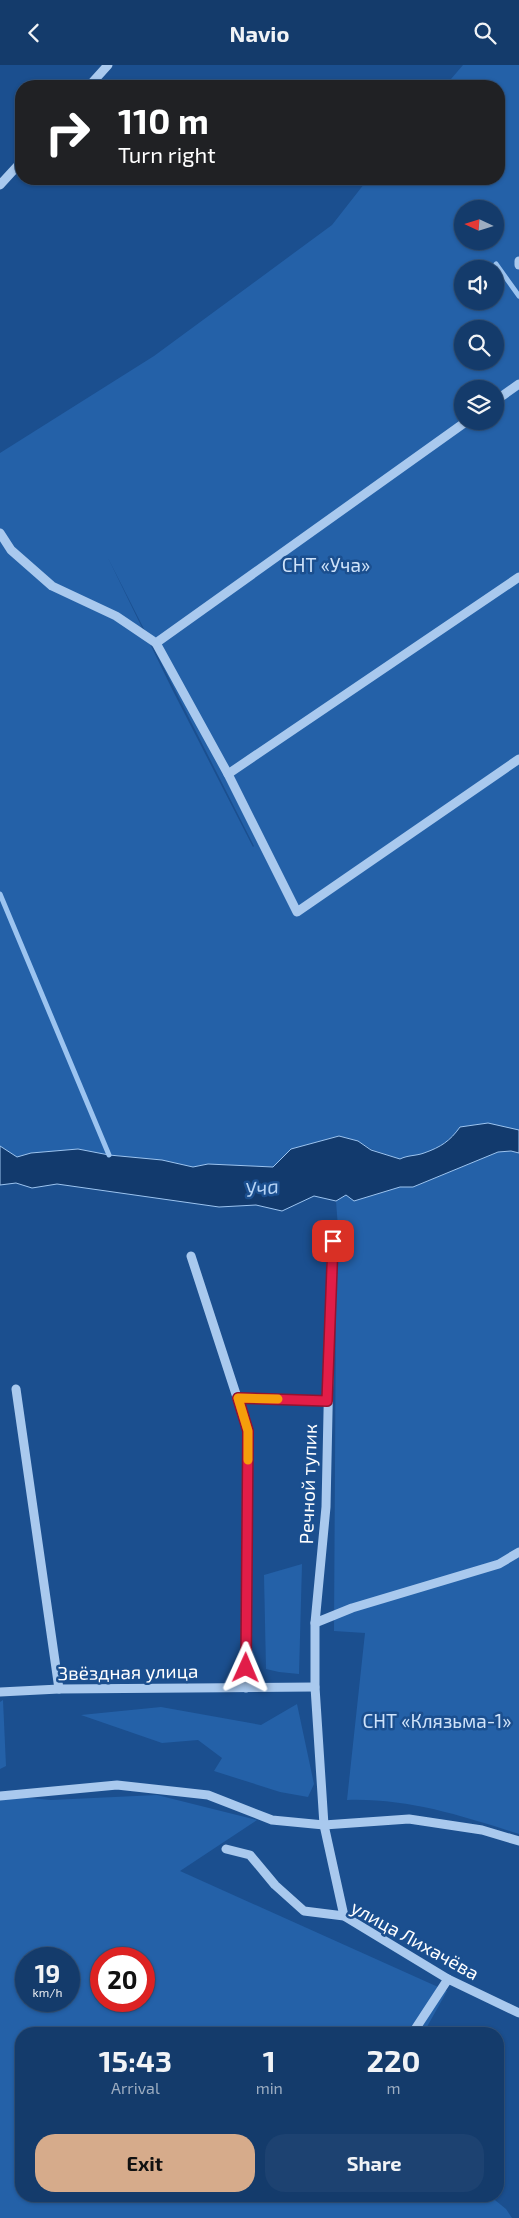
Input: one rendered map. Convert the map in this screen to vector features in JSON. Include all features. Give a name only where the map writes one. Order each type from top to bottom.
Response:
[{"type":"street","points":[[94,80],[108,65]]},
{"type":"street","points":[[0,185],[4,175],[15,167]]},
{"type":"street","points":[[504,395],[519,384]]},
{"type":"street","points":[[156,643],[454,430]]},
{"type":"street","points":[[0,533],[11,550],[52,586],[116,616],[156,643],[228,774],[297,912],[519,759]]},
{"type":"street","points":[[228,774],[519,577]]},
{"type":"street","name":"Речной тупик","points":[[332,1225],[326,1507],[315,1623],[316,1687],[324,1825],[344,1916]]},
{"type":"street","points":[[191,1256],[248,1431],[246,1687]]},
{"type":"street","points":[[16,1389],[59,1689]]},
{"type":"street","points":[[238,1398],[327,1401]]},
{"type":"street","points":[[315,1623],[352,1608],[499,1564],[519,1552]]},
{"type":"street","name":"Звёздная улица","points":[[0,1692],[59,1689],[316,1687]]},
{"type":"street","points":[[0,1796],[117,1785],[208,1795],[272,1820],[324,1825],[409,1819],[482,1830],[519,1841]]},
{"type":"street","name":"улица Лихачёва","points":[[226,1849],[250,1855],[275,1885],[304,1911],[344,1916],[448,1979],[519,2013]]},
{"type":"street","points":[[417,2027],[448,1979]]},
{"type":"green space","name":"СНТ «Уча»","points":[[463,65],[519,65],[519,1130],[460,1127],[449,1140],[440,1146],[424,1153],[400,1159],[371,1149],[358,1141],[339,1136],[291,1149],[273,1167],[208,1164],[193,1167],[162,1160],[109,1155],[78,1149],[31,1153],[17,1157],[0,1146],[0,453],[154,356],[332,225],[363,185],[505,185],[505,80],[450,80]],"holes":[[[108,558],[254,846],[253,847],[173,691]]]},
{"type":"green space","name":"СНТ «Клязьма-1»","points":[[511,1151],[519,1153],[519,1834],[434,1809],[392,1802],[347,1800],[365,1633],[334,1631],[336,1295],[339,1241],[336,1201],[346,1195],[354,1201],[400,1187],[413,1187],[498,1152]]},
{"type":"green space","points":[[302,1564],[299,1674],[266,1669],[264,1575]]},
{"type":"green space","points":[[3,1700],[6,1766],[0,1769],[0,1702]]},
{"type":"green space","points":[[297,1704],[314,1784],[308,1797],[280,1792],[214,1771],[222,1758],[198,1740],[162,1743],[81,1715],[161,1707],[261,1725]]},
{"type":"green space","points":[[0,1795],[51,1800],[157,1795],[257,1820],[180,1871],[447,1991],[427,2027],[15,2027],[15,2202],[497,2202],[506,2209],[512,2218],[0,2218]]},
{"type":"water","name":"Уча","points":[[488,1123],[519,1130],[519,1153],[511,1151],[498,1152],[413,1187],[400,1187],[354,1201],[346,1195],[336,1201],[314,1196],[282,1211],[256,1205],[219,1207],[57,1184],[32,1188],[16,1183],[0,1185],[0,1146],[17,1157],[31,1153],[78,1149],[109,1155],[162,1160],[193,1167],[208,1164],[273,1167],[291,1149],[339,1136],[358,1141],[371,1150],[400,1159],[424,1153],[440,1146],[449,1140],[460,1127]]},
{"type":"waterway","points":[[504,275],[519,296]]},
{"type":"waterway","points":[[0,894],[109,1155]]},
{"type":"slow traffic","points":[[248,1460],[248,1431],[238,1398],[278,1399]]},
{"type":"route","points":[[246,1668],[248,1431],[238,1398],[327,1401],[333,1241]]}]
